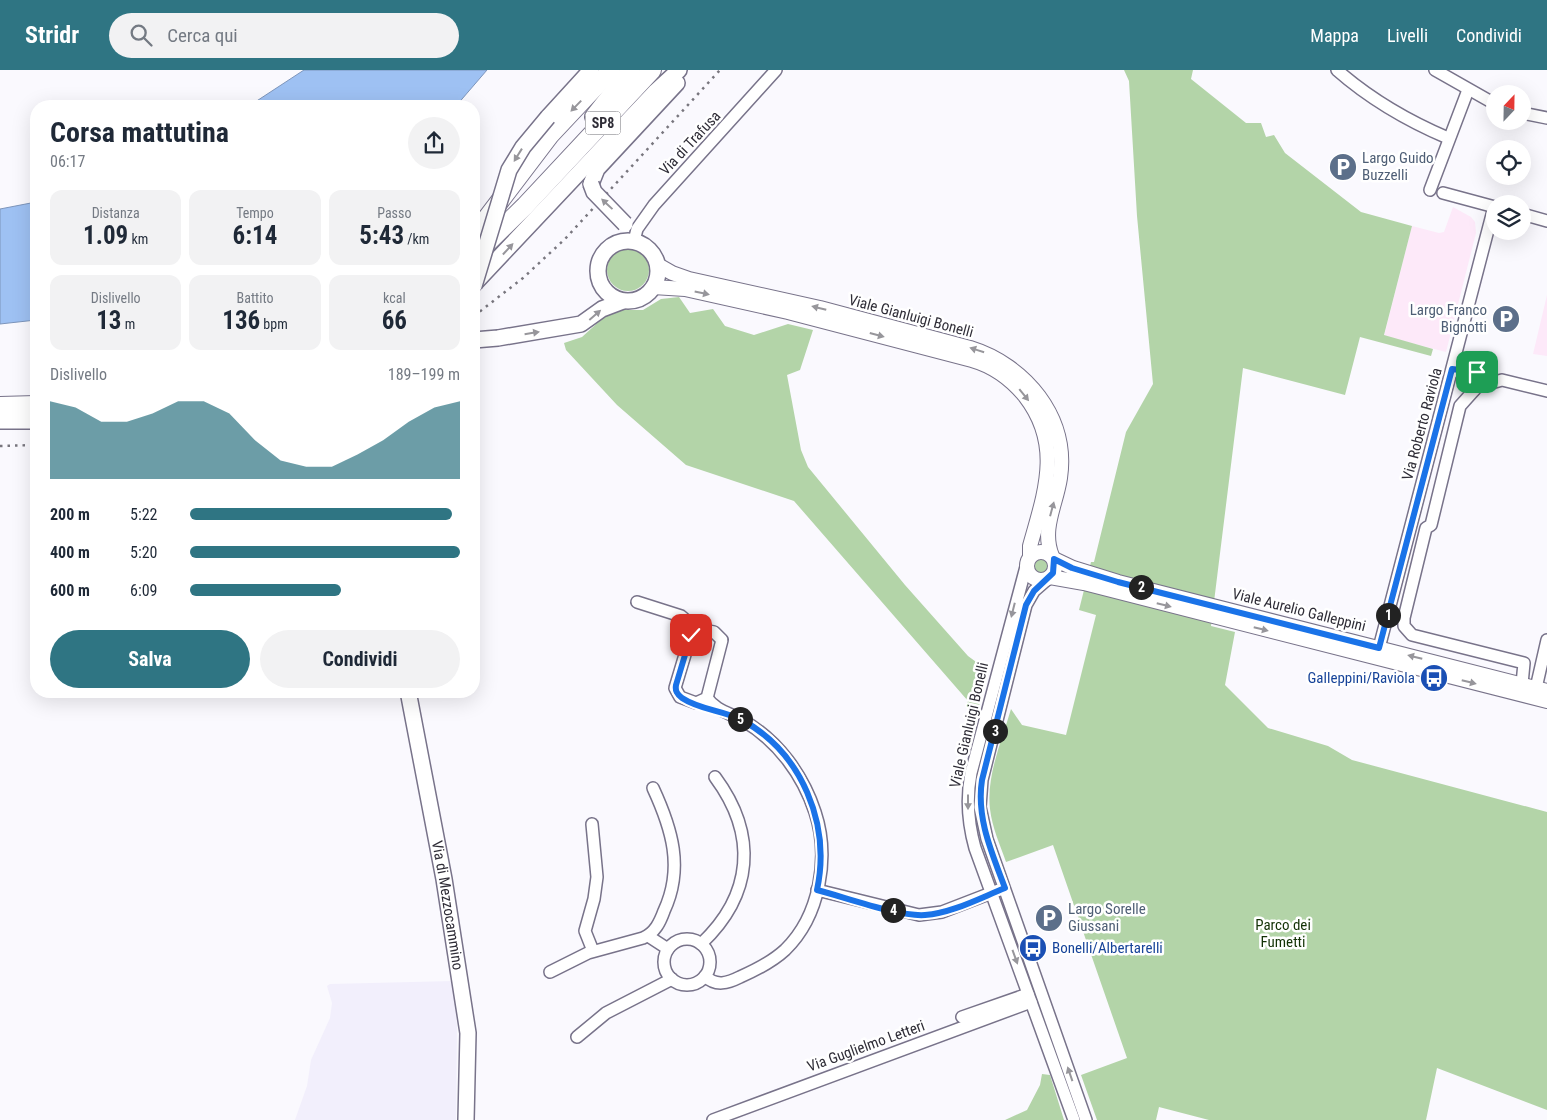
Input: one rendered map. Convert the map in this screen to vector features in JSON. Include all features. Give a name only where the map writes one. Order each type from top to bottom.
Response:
[{"type":"main road","points":[[480,238],[514,161],[533,135],[592,70]]},
{"type":"main road","points":[[480,238],[550,135],[610,70]]},
{"type":"main road","name":"SP8","points":[[553,174],[631,70]]},
{"type":"main road","name":"SP8","points":[[480,250],[587,141],[652,70]]},
{"type":"main road","points":[[587,141],[665,70]]},
{"type":"main road","points":[[480,279],[656,91],[679,70]]},
{"type":"main road","points":[[632,240],[625,224],[594,192],[592,184],[597,169],[659,104],[687,70]]},
{"type":"main road","points":[[480,340],[566,327],[586,322],[602,309],[623,301],[640,298],[654,287],[658,276],[658,265],[647,247],[632,240],[620,241],[606,249],[600,257],[598,267],[602,287],[614,298],[623,301]]},
{"type":"main road","points":[[480,346],[498,338]]},
{"type":"main road","points":[[0,406],[30,405]]},
{"type":"main road","points":[[0,421],[30,421]]},
{"type":"main road","name":"Via di Mezzocammino","points":[[409,698],[445,888],[468,1033],[466,1120]]},
{"type":"street","name":"Via di Trafusa","points":[[632,240],[637,229],[654,205],[776,70]]},
{"type":"street","points":[[1337,70],[1387,107],[1448,138]]},
{"type":"street","points":[[1435,70],[1486,99]]},
{"type":"street","points":[[1430,190],[1448,138],[1468,90]]},
{"type":"street","points":[[1531,115],[1547,118]]},
{"type":"street","points":[[1443,193],[1486,205]]},
{"type":"street","points":[[1531,217],[1547,221]]},
{"type":"street","name":"Via Roberto Raviola","points":[[1379,648],[1455,370],[1487,240]]},
{"type":"street","name":"Viale Gianluigi Bonelli","points":[[658,265],[672,273],[689,279],[820,308],[970,348],[987,353],[1011,366],[1039,396],[1051,416],[1058,440],[1060,472],[1047,533],[1053,558]]},
{"type":"street","name":"Viale Gianluigi Bonelli","points":[[654,287],[685,289],[788,312],[972,360],[1000,372],[1031,404],[1042,424],[1047,444],[1047,480],[1028,560],[973,768],[968,795],[972,837],[1074,1120]]},
{"type":"street","points":[[1455,370],[1467,369],[1477,372],[1488,384]]},
{"type":"street","points":[[1455,370],[1470,382],[1474,390]]},
{"type":"street","points":[[1535,688],[1524,663],[1412,635],[1404,626],[1404,618],[1426,528],[1430,525],[1460,406],[1474,390],[1502,380],[1547,391]]},
{"type":"street","points":[[1085,578],[1041,551],[1028,560],[1028,573],[1036,579],[1050,577],[1085,578],[1215,612]]},
{"type":"street","points":[[1050,577],[1055,569],[1053,558]]},
{"type":"street","name":"Viale Gianluigi Bonelli","points":[[1050,577],[1034,591],[1026,605],[982,780],[980,802],[982,819],[1086,1120]]},
{"type":"street","points":[[637,602],[681,616],[696,629],[714,632],[722,640],[706,698],[696,703]]},
{"type":"street","name":"Viale Aurelio Galleppini","points":[[1215,612],[1379,648],[1535,688]]},
{"type":"street","name":"Viale Aurelio Galleppini","points":[[1215,612],[1547,701]]},
{"type":"street","points":[[696,629],[690,638],[675,688],[680,696],[704,708],[720,710]]},
{"type":"street","points":[[1535,688],[1544,671],[1547,640]]},
{"type":"street","points":[[705,976],[717,983],[729,982],[756,970],[777,957],[789,946],[800,930],[817,890],[821,867],[820,838],[816,814],[805,786],[789,763],[768,739],[745,722],[720,710],[706,698]]},
{"type":"street","points":[[701,944],[719,925],[731,908],[739,888],[744,863],[744,839],[739,818],[715,777]]},
{"type":"street","points":[[550,972],[593,952],[648,936],[656,927],[667,905],[675,868],[669,827],[653,788]]},
{"type":"street","points":[[592,824],[597,877],[594,899],[585,931],[593,952]]},
{"type":"street","points":[[817,890],[914,915],[928,914],[1005,888]]},
{"type":"street","points":[[648,936],[668,949]]},
{"type":"street","points":[[682,940],[701,944],[709,955],[710,962],[705,976],[698,982],[690,985],[677,983],[672,979],[664,962],[668,949],[682,940]]},
{"type":"street","points":[[576,1037],[612,1010],[672,979]]},
{"type":"street","points":[[962,1017],[1029,998]]},
{"type":"street","name":"Via Guglielmo Letteri","points":[[713,1120],[1029,998]]},
{"type":"shaded area","points":[[1453,207],[1471,217],[1475,222],[1476,233],[1446,352],[1384,336],[1412,226],[1439,233],[1444,232]]},
{"type":"shaded area","points":[[1547,295],[1547,356],[1533,354]]},
{"type":"shaded area","points":[[453,981],[457,1026],[456,1120],[295,1120],[307,1086],[311,1060],[330,1018],[332,1003],[327,986],[330,984]]},
{"type":"green space","name":"Parco dei Fumetti","points":[[1124,70],[1193,70],[1191,79],[1246,123],[1261,123],[1266,137],[1274,135],[1285,153],[1361,212],[1412,226],[1384,335],[1433,349],[1431,356],[1360,337],[1345,395],[1243,368],[1211,626],[1235,632],[1225,685],[1268,728],[1328,746],[1352,760],[1547,812],[1547,1110],[1437,1068],[1426,1120],[1209,1120],[1159,1107],[1156,1120],[1097,1120],[1081,1075],[1127,1058],[1053,845],[1006,862],[992,822],[989,796],[996,758],[1011,709],[1022,725],[1066,735],[1096,615],[1079,610],[1091,562],[1094,562],[1126,432],[1153,384],[1137,216],[1129,81]]},
{"type":"green space","points":[[632,249],[640,252],[646,258],[649,270],[646,282],[640,288],[624,291],[616,288],[610,282],[607,266],[610,258],[616,252]]},
{"type":"green space","points":[[679,297],[690,313],[713,309],[725,326],[754,335],[788,324],[813,330],[800,370],[787,375],[801,450],[808,467],[905,585],[968,656],[987,670],[978,711],[966,707],[968,701],[794,501],[686,465],[617,405],[566,350],[564,343],[582,337],[604,317],[617,310],[643,310],[661,299]]},
{"type":"green space","points":[[1041,556],[1048,559],[1051,566],[1048,573],[1041,576],[1034,573],[1031,566],[1034,559]]},
{"type":"green space","points":[[1042,1074],[1050,1075],[1064,1120],[1005,1120],[1027,1110],[1040,1085]]},
{"type":"water","points":[[304,70],[487,70],[461,100],[258,100]]},
{"type":"water","points":[[30,203],[30,321],[0,324],[0,209]]},
{"type":"railway","points":[[480,311],[523,278],[565,239],[720,70]]},
{"type":"railway","points":[[0,446],[30,445]]},
{"type":"place","name":"Largo Guido Buzzelli","points":[[1343,167]]},
{"type":"place","name":"Largo Franco Bignotti","points":[[1506,319]]},
{"type":"place","name":"Galleppini/Raviola","points":[[1434,678]]},
{"type":"place","name":"Largo Sorelle Giussani","points":[[1049,918]]},
{"type":"place","name":"Bonelli/Albertarelli","points":[[1033,948]]},
{"type":"route","points":[[691,635],[675,688],[676,692],[682,698],[696,703],[700,707],[714,711],[720,710],[760,732],[776,747],[795,770],[816,814],[821,860],[821,873],[817,890],[908,914],[924,915],[942,912],[1005,888],[984,829],[980,810],[980,791],[1026,605],[1034,591],[1053,573],[1055,569],[1054,559],[1072,568],[1118,582],[1379,648],[1452,369],[1467,369],[1477,372]]}]
